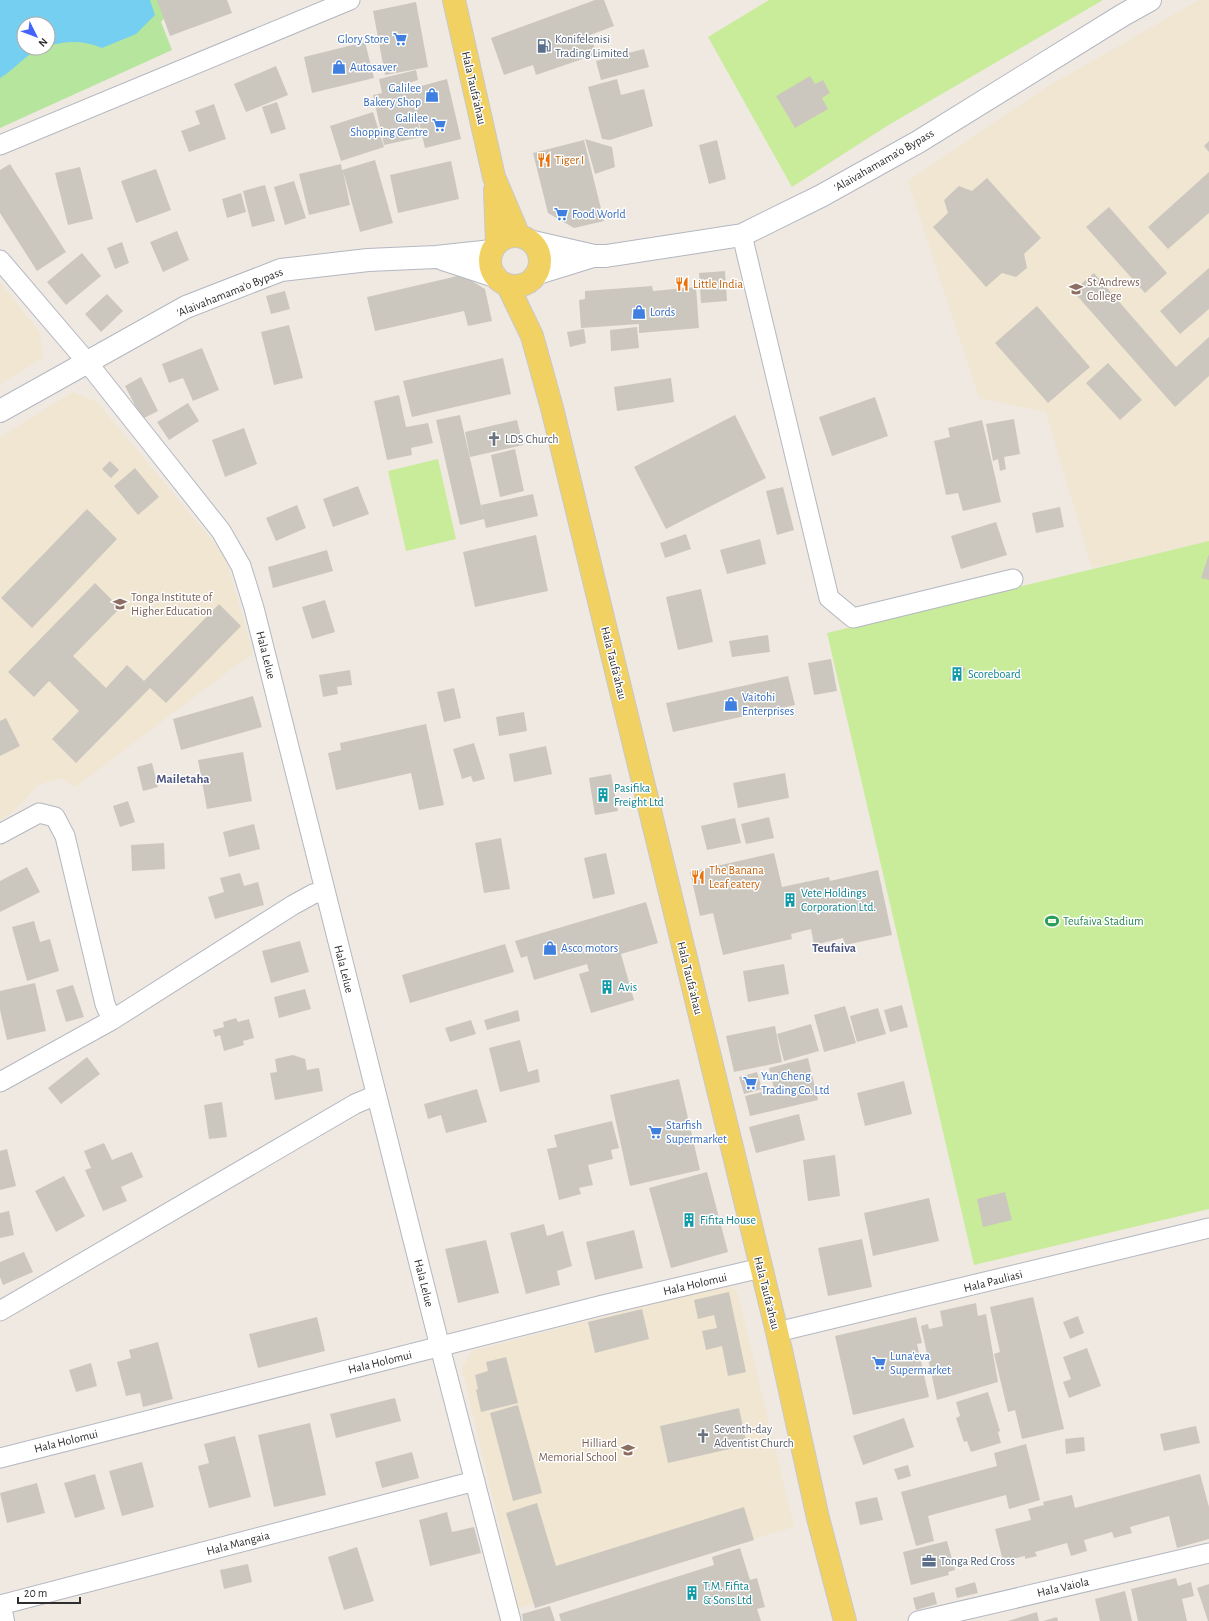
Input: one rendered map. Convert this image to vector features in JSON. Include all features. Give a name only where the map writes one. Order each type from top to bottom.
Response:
[{"type":"main road","name":"Hala Taufa'ahau","points":[[454,0],[494,177],[494,247]]},
{"type":"main road","name":"'Alaivahamama'o Bypass","points":[[535,276],[594,256],[649,250],[742,235],[821,196],[918,142],[1123,14],[1150,0]]},
{"type":"main road","name":"Hala Taufa'ahau","points":[[494,177],[526,239]]},
{"type":"main road","points":[[503,239],[526,239],[537,248],[541,260],[535,276],[526,284],[517,287],[501,281],[491,268],[490,260],[494,247],[503,239]]},
{"type":"main road","name":"'Alaivahamama'o Bypass","points":[[526,239],[594,256]]},
{"type":"main road","name":"'Alaivahamama'o Bypass","points":[[0,411],[186,307],[281,270],[368,260],[436,257],[494,247]]},
{"type":"main road","name":"'Alaivahamama'o Bypass","points":[[436,257],[501,281]]},
{"type":"main road","name":"Hala Taufa'ahau","points":[[532,336],[535,276]]},
{"type":"main road","name":"Hala Taufa'ahau","points":[[501,281],[532,336],[552,408],[777,1332],[818,1518],[845,1621]]},
{"type":"main road","points":[[0,1606],[3,1621]]},
{"type":"street","points":[[0,145],[350,0]]},
{"type":"street","points":[[742,235],[829,598],[853,618],[1013,579]]},
{"type":"street","name":"Hala Lelue","points":[[0,260],[86,362],[221,531],[241,566],[254,608],[376,1095],[511,1621]]},
{"type":"street","points":[[0,834],[39,814],[55,817],[65,836],[105,1004],[112,1020]]},
{"type":"street","points":[[0,1082],[112,1020],[293,905],[313,894],[325,891]]},
{"type":"street","points":[[0,1311],[355,1104],[376,1095]]},
{"type":"street","name":"Hala Pauliasi","points":[[777,1332],[1209,1228]]},
{"type":"street","name":"Hala Holomui","points":[[0,1458],[604,1304],[761,1268]]},
{"type":"street","name":"Hala Mangaia","points":[[0,1606],[475,1481]]},
{"type":"street","name":"Hala Vaiola","points":[[918,1621],[1209,1553]]},
{"type":"shaded area","name":"St Andrews College","points":[[1199,0],[1209,0],[1209,541],[1092,568],[1046,412],[979,398],[908,181],[1042,90]]},
{"type":"shaded area","points":[[0,282],[40,333],[43,358],[0,384]]},
{"type":"shaded area","name":"Tonga Institute of Higher Education","points":[[73,392],[97,402],[225,556],[253,653],[75,787],[61,778],[38,785],[13,812],[0,820],[0,437]]},
{"type":"shaded area","name":"Hilliard Memorial School","points":[[721,1283],[737,1291],[794,1527],[519,1608],[462,1368],[472,1351],[584,1322]]},
{"type":"green space","points":[[0,0],[179,0],[161,22],[172,50],[0,128]]},
{"type":"green space","points":[[769,0],[1103,0],[887,126],[792,187],[708,37]]},
{"type":"green space","points":[[438,459],[456,539],[406,551],[388,471]]},
{"type":"green space","name":"Teufaiva Stadium","points":[[1209,541],[1209,1209],[974,1265],[827,633]]},
{"type":"water","points":[[0,0],[150,0],[155,15],[136,34],[102,48],[95,45],[75,42],[56,44],[56,16],[16,16],[16,56],[28,56],[0,78]]},
{"type":"building","points":[[157,0],[227,0],[232,13],[170,36]]},
{"type":"building","name":"Konifelenisi Trading Limited","points":[[595,0],[604,0],[614,26],[590,35],[597,54],[536,75],[533,65],[504,75],[491,38]]},
{"type":"building","name":"Glory Store","points":[[416,2],[428,67],[385,75],[373,11]]},
{"type":"building","points":[[365,42],[374,78],[312,93],[304,57]]},
{"type":"building","points":[[644,49],[649,67],[601,80],[596,61]]},
{"type":"building","points":[[276,66],[288,95],[246,112],[234,84]]},
{"type":"building","points":[[416,70],[418,80],[409,83],[410,89],[447,79],[461,139],[425,148],[413,97],[421,137],[384,145],[373,95],[382,93],[379,79]]},
{"type":"building","points":[[810,76],[815,84],[823,80],[830,93],[822,98],[828,109],[795,128],[776,96]]},
{"type":"building","points":[[617,79],[621,95],[644,89],[653,126],[610,140],[602,139],[588,87]]},
{"type":"building","points":[[277,102],[286,129],[271,134],[262,107]]},
{"type":"building","points":[[214,104],[226,139],[189,152],[181,131],[200,124],[195,111]]},
{"type":"building","points":[[373,112],[384,147],[341,161],[330,126]]},
{"type":"building","points":[[585,139],[612,147],[615,167],[595,174]]},
{"type":"building","points":[[584,140],[604,221],[574,228],[548,213],[533,153]]},
{"type":"building","points":[[717,140],[726,179],[709,184],[699,145]]},
{"type":"building","points":[[1209,141],[1209,152],[1204,146]]},
{"type":"building","points":[[375,160],[393,223],[360,232],[343,171],[350,205],[309,215],[299,174],[341,164],[342,170]]},
{"type":"building","points":[[451,161],[459,199],[398,213],[390,175]]},
{"type":"building","points":[[10,164],[66,252],[37,271],[0,213],[0,170]]},
{"type":"building","points":[[80,167],[93,219],[68,225],[55,173]]},
{"type":"building","points":[[156,169],[171,210],[136,223],[121,181]]},
{"type":"building","points":[[1209,172],[1209,213],[1168,249],[1148,227]]},
{"type":"building","points":[[987,178],[1041,238],[1024,254],[1027,268],[1016,277],[1002,273],[986,287],[933,227],[948,213],[944,200],[959,186],[972,191]]},
{"type":"building","points":[[294,181],[306,218],[285,225],[274,187]]},
{"type":"building","points":[[265,185],[275,221],[252,227],[243,191]]},
{"type":"building","points":[[241,193],[246,212],[227,218],[222,199]]},
{"type":"building","points":[[1109,207],[1167,273],[1145,293],[1086,227]]},
{"type":"building","points":[[177,231],[189,260],[163,272],[150,242]]},
{"type":"building","points":[[122,242],[129,263],[115,269],[107,248]]},
{"type":"building","points":[[82,253],[101,276],[66,305],[47,282]]},
{"type":"building","points":[[1209,268],[1209,309],[1180,334],[1160,311]]},
{"type":"building","points":[[725,271],[727,301],[701,303],[699,273]]},
{"type":"building","points":[[1094,273],[1176,367],[1209,337],[1209,376],[1175,407],[1073,291]]},
{"type":"building","points":[[462,275],[485,289],[492,321],[468,326],[464,311],[375,331],[367,297]]},
{"type":"building","name":"Lords","points":[[652,286],[653,291],[696,287],[699,328],[639,333],[639,324],[581,328],[579,300],[585,299],[585,291]]},
{"type":"building","points":[[285,291],[290,309],[271,314],[266,296]]},
{"type":"building","points":[[107,294],[123,311],[101,332],[85,314]]},
{"type":"building","points":[[1037,306],[1090,367],[1048,403],[995,343]]},
{"type":"building","points":[[289,325],[303,378],[274,385],[261,332]]},
{"type":"building","points":[[637,327],[639,348],[611,351],[610,330]]},
{"type":"building","points":[[584,329],[586,343],[570,347],[567,332]]},
{"type":"building","points":[[202,348],[219,390],[193,401],[183,378],[169,383],[162,364]]},
{"type":"building","points":[[503,358],[511,394],[412,417],[403,381]]},
{"type":"building","points":[[1108,363],[1142,400],[1120,420],[1086,383]]},
{"type":"building","points":[[141,377],[158,411],[142,419],[125,386]]},
{"type":"building","points":[[671,378],[674,402],[617,411],[614,387]]},
{"type":"building","points":[[399,395],[406,427],[428,423],[433,443],[411,448],[412,455],[387,460],[374,401]]},
{"type":"building","points":[[875,397],[888,436],[832,456],[819,417]]},
{"type":"building","points":[[188,403],[199,421],[169,440],[157,422]]},
{"type":"building","points":[[460,415],[484,519],[460,525],[436,420]]},
{"type":"building","points":[[735,415],[766,478],[666,529],[634,467]]},
{"type":"building","points":[[1014,419],[1020,454],[1004,457],[1006,469],[1000,471],[998,459],[993,461],[986,424]]},
{"type":"building","name":"LDS Church","points":[[517,420],[523,445],[470,457],[465,432]]},
{"type":"building","points":[[982,420],[1001,502],[963,511],[958,493],[946,495],[934,441],[950,437],[948,428]]},
{"type":"building","points":[[244,428],[257,464],[225,477],[212,440]]},
{"type":"building","points":[[515,449],[524,491],[500,497],[491,455]]},
{"type":"building","points":[[110,461],[119,470],[111,478],[102,469]]},
{"type":"building","points":[[135,468],[159,497],[138,515],[114,486]]},
{"type":"building","points":[[358,486],[369,514],[333,527],[323,499]]},
{"type":"building","points":[[783,487],[794,530],[777,535],[766,491]]},
{"type":"building","points":[[533,494],[538,516],[486,528],[481,505]]},
{"type":"building","points":[[297,505],[306,528],[276,541],[266,518]]},
{"type":"building","points":[[1060,507],[1064,527],[1036,533],[1032,513]]},
{"type":"building","points":[[87,509],[117,539],[32,628],[1,598]]},
{"type":"building","points":[[996,522],[1007,555],[961,569],[951,536]]},
{"type":"building","points":[[686,534],[691,549],[665,558],[660,543]]},
{"type":"building","points":[[536,535],[548,591],[475,607],[463,552]]},
{"type":"building","points":[[760,539],[766,564],[727,574],[720,550]]},
{"type":"building","points":[[327,550],[333,571],[273,588],[268,567]]},
{"type":"building","points":[[1209,554],[1209,580],[1201,578]]},
{"type":"building","points":[[95,583],[120,608],[73,656],[106,688],[127,665],[144,681],[219,604],[241,626],[166,703],[150,688],[76,763],[52,739],[79,711],[49,681],[34,697],[8,672]]},
{"type":"building","points":[[701,589],[713,642],[678,650],[666,597]]},
{"type":"building","points":[[325,600],[335,632],[312,639],[302,607]]},
{"type":"building","points":[[768,635],[770,652],[732,657],[729,641]]},
{"type":"building","points":[[831,659],[837,691],[814,695],[808,663]]},
{"type":"building","name":"Scoreboard","points":[[961,665],[966,669],[954,683],[949,679]]},
{"type":"building","points":[[350,670],[352,685],[337,687],[338,694],[323,697],[319,675]]},
{"type":"building","name":"Vaitohi Enterprises","points":[[788,676],[795,705],[673,732],[666,703]]},
{"type":"building","points":[[454,688],[461,718],[444,722],[437,692]]},
{"type":"building","points":[[253,696],[262,727],[181,750],[173,719]]},
{"type":"building","points":[[524,712],[527,731],[499,736],[496,717]]},
{"type":"building","points":[[6,718],[20,746],[0,756],[0,721]]},
{"type":"building","points":[[426,724],[444,805],[419,810],[411,773],[336,790],[328,753],[341,750],[340,743]]},
{"type":"building","points":[[474,743],[485,779],[473,782],[471,776],[462,779],[453,749]]},
{"type":"building","points":[[546,746],[552,774],[514,782],[509,754]]},
{"type":"building","points":[[243,752],[252,801],[207,809],[198,760]]},
{"type":"building","points":[[152,763],[158,787],[143,791],[137,767]]},
{"type":"building","points":[[785,773],[789,798],[738,808],[733,783]]},
{"type":"building","name":"Pasifika Freight Ltd","points":[[611,774],[618,811],[595,815],[589,778]]},
{"type":"building","points":[[128,801],[135,822],[120,827],[113,806]]},
{"type":"building","points":[[769,817],[774,838],[746,844],[741,824]]},
{"type":"building","points":[[735,818],[741,843],[707,850],[701,826]]},
{"type":"building","points":[[254,824],[260,849],[229,857],[223,832]]},
{"type":"building","points":[[501,838],[510,889],[484,893],[475,843]]},
{"type":"building","points":[[164,843],[165,869],[132,871],[131,845]]},
{"type":"building","points":[[606,853],[615,894],[593,899],[584,858]]},
{"type":"building","name":"Vete Holdings Corporation Ltd.","points":[[774,853],[782,887],[829,877],[830,881],[878,870],[892,935],[845,945],[843,938],[814,945],[811,929],[791,934],[792,939],[723,955],[713,913],[700,916],[690,872]]},
{"type":"building","points":[[27,867],[40,892],[0,912],[0,881]]},
{"type":"building","points":[[240,873],[244,886],[258,882],[264,905],[215,919],[208,897],[224,892],[220,878]]},
{"type":"building","points":[[646,902],[658,943],[621,954],[634,1000],[591,1013],[579,974],[589,971],[587,964],[534,980],[527,956],[521,958],[515,941]]},
{"type":"building","points":[[34,921],[40,942],[50,939],[59,971],[27,981],[12,927]]},
{"type":"building","points":[[300,941],[309,972],[271,983],[262,951]]},
{"type":"building","points":[[505,944],[514,972],[410,1003],[402,975]]},
{"type":"building","points":[[784,964],[789,994],[748,1002],[743,971]]},
{"type":"building","points":[[35,983],[46,1031],[7,1040],[0,1010],[0,991]]},
{"type":"building","points":[[73,985],[84,1017],[66,1022],[56,990]]},
{"type":"building","points":[[305,989],[311,1009],[279,1018],[274,997]]},
{"type":"building","points":[[902,1005],[908,1027],[890,1032],[884,1010]]},
{"type":"building","points":[[845,1006],[856,1043],[824,1052],[814,1015]]},
{"type":"building","points":[[878,1008],[886,1034],[857,1042],[850,1016]]},
{"type":"building","points":[[518,1010],[520,1021],[487,1030],[484,1020]]},
{"type":"building","points":[[236,1018],[238,1022],[249,1019],[254,1038],[243,1041],[244,1045],[224,1051],[220,1035],[215,1037],[213,1030],[224,1027],[223,1022]]},
{"type":"building","points":[[471,1020],[476,1034],[450,1042],[445,1028]]},
{"type":"building","points":[[811,1024],[819,1051],[784,1061],[777,1034]]},
{"type":"building","points":[[775,1026],[782,1062],[734,1072],[726,1036]]},
{"type":"building","points":[[520,1040],[528,1072],[538,1069],[540,1082],[500,1092],[489,1048]]},
{"type":"building","points":[[293,1055],[305,1059],[307,1070],[319,1068],[323,1091],[275,1100],[270,1073],[277,1072],[275,1059]]},
{"type":"building","points":[[87,1057],[100,1074],[61,1104],[48,1088]]},
{"type":"building","points":[[808,1058],[818,1100],[750,1116],[745,1096],[774,1089],[769,1068]]},
{"type":"building","name":"Yun Cheng Trading Co. Ltd","points":[[757,1072],[762,1089],[744,1094],[739,1077]]},
{"type":"building","name":"Starfish Supermarket","points":[[679,1079],[700,1170],[630,1186],[610,1095]]},
{"type":"building","points":[[904,1081],[912,1114],[865,1126],[857,1093]]},
{"type":"building","points":[[477,1089],[487,1122],[446,1133],[441,1115],[428,1119],[424,1104]]},
{"type":"building","points":[[222,1102],[227,1137],[209,1139],[204,1105]]},
{"type":"building","points":[[799,1114],[805,1140],[756,1153],[749,1127]]},
{"type":"building","points":[[612,1121],[619,1148],[611,1150],[613,1159],[588,1165],[593,1185],[579,1188],[581,1194],[559,1200],[547,1149],[557,1147],[554,1135]]},
{"type":"building","points":[[104,1143],[112,1160],[132,1152],[143,1177],[121,1187],[127,1201],[103,1211],[85,1170],[91,1168],[84,1151]]},
{"type":"building","points":[[7,1149],[16,1186],[0,1190],[0,1151]]},
{"type":"building","points":[[835,1155],[840,1196],[808,1201],[803,1160]]},
{"type":"building","name":"Fifita House","points":[[707,1172],[728,1252],[671,1268],[649,1188]]},
{"type":"building","points":[[64,1176],[85,1216],[56,1232],[35,1191]]},
{"type":"building","points":[[1005,1192],[1012,1220],[983,1227],[977,1199]]},
{"type":"building","points":[[929,1198],[939,1241],[873,1256],[864,1213]]},
{"type":"building","points":[[9,1211],[14,1235],[0,1238],[0,1213]]},
{"type":"building","points":[[544,1224],[547,1236],[563,1231],[572,1266],[557,1271],[560,1285],[526,1294],[510,1233]]},
{"type":"building","points":[[634,1230],[643,1268],[595,1280],[586,1242]]},
{"type":"building","points":[[862,1239],[872,1287],[828,1296],[818,1248]]},
{"type":"building","points":[[486,1240],[499,1293],[458,1303],[445,1249]]},
{"type":"building","points":[[24,1252],[33,1272],[3,1285],[0,1277],[0,1262]]},
{"type":"building","points":[[729,1292],[746,1372],[728,1376],[722,1346],[706,1350],[702,1331],[717,1328],[714,1315],[698,1319],[694,1300]]},
{"type":"building","points":[[1033,1297],[1064,1429],[1022,1439],[1015,1410],[1008,1412],[994,1354],[1000,1352],[990,1307]]},
{"type":"building","points":[[976,1303],[978,1316],[986,1314],[998,1382],[937,1400],[921,1326],[928,1324],[929,1329],[943,1326],[940,1311]]},
{"type":"building","points":[[642,1309],[649,1339],[595,1353],[588,1322]]},
{"type":"building","points":[[1078,1316],[1084,1333],[1070,1339],[1063,1322]]},
{"type":"building","points":[[317,1317],[325,1351],[258,1368],[249,1334]]},
{"type":"building","name":"Luna'eva Supermarket","points":[[916,1317],[922,1343],[917,1344],[929,1397],[853,1415],[835,1336]]},
{"type":"building","points":[[158,1342],[173,1399],[143,1407],[140,1393],[126,1396],[117,1362],[131,1358],[129,1350]]},
{"type":"building","points":[[1087,1348],[1101,1386],[1069,1398],[1063,1382],[1071,1379],[1063,1357]]},
{"type":"building","points":[[506,1357],[518,1403],[481,1412],[476,1390],[478,1389],[475,1375],[488,1371],[486,1362]]},
{"type":"building","points":[[91,1363],[97,1386],[76,1392],[69,1370]]},
{"type":"building","points":[[988,1392],[1000,1431],[998,1432],[1001,1443],[971,1452],[967,1441],[964,1442],[956,1418],[960,1416],[956,1402]]},
{"type":"building","points":[[395,1398],[401,1421],[336,1438],[330,1414]]},
{"type":"building","points":[[518,1405],[542,1493],[513,1501],[490,1413]]},
{"type":"building","name":"Seventh-day Adventist Church","points":[[739,1408],[747,1445],[668,1463],[660,1426]]},
{"type":"building","points":[[904,1418],[914,1447],[863,1465],[853,1436]]},
{"type":"building","points":[[310,1423],[326,1495],[274,1507],[258,1435]]},
{"type":"building","points":[[1196,1426],[1200,1443],[1164,1451],[1160,1434]]},
{"type":"building","points":[[235,1436],[251,1497],[209,1508],[198,1466],[209,1463],[204,1444]]},
{"type":"building","points":[[1084,1437],[1085,1451],[1066,1454],[1065,1439]]},
{"type":"building","points":[[1026,1444],[1040,1500],[1009,1509],[1006,1495],[928,1516],[934,1541],[916,1546],[901,1492],[997,1466],[994,1453]]},
{"type":"building","points":[[412,1452],[419,1478],[382,1488],[375,1462]]},
{"type":"building","points":[[142,1462],[154,1507],[122,1516],[109,1471]]},
{"type":"building","points":[[908,1465],[911,1476],[898,1480],[894,1469]]},
{"type":"building","points":[[95,1474],[105,1509],[75,1518],[64,1483]]},
{"type":"building","points":[[1200,1474],[1209,1507],[1209,1539],[1177,1548],[1169,1516],[1130,1527],[1132,1533],[1114,1538],[1112,1532],[1084,1540],[1087,1551],[1071,1556],[1067,1543],[1035,1552],[1037,1556],[1025,1559],[1025,1556],[1003,1561],[995,1529],[1031,1520],[1028,1509],[1044,1505],[1043,1502],[1072,1495],[1075,1508]]},
{"type":"building","points":[[37,1483],[45,1513],[7,1523],[0,1493]]},
{"type":"building","points":[[877,1497],[883,1520],[860,1525],[855,1502]]},
{"type":"building","points":[[537,1503],[556,1566],[744,1507],[754,1540],[535,1608],[506,1513]]},
{"type":"building","points":[[447,1512],[452,1532],[474,1527],[481,1553],[430,1566],[419,1520]]},
{"type":"building","name":"Tonga Red Cross","points":[[947,1541],[955,1570],[948,1572],[949,1575],[911,1585],[903,1552]]},
{"type":"building","points":[[357,1547],[374,1601],[344,1610],[328,1557]]},
{"type":"building","name":"T.M. Fifita & Sons Ltd","points":[[740,1548],[750,1580],[757,1578],[765,1607],[757,1609],[761,1621],[561,1621],[559,1614],[714,1565],[712,1557]]},
{"type":"building","points":[[248,1564],[252,1582],[224,1589],[220,1570]]},
{"type":"building","points":[[1176,1578],[1178,1586],[1191,1582],[1194,1596],[1182,1599],[1187,1621],[1138,1621],[1131,1589]]},
{"type":"building","points":[[975,1582],[978,1593],[957,1598],[955,1588]]},
{"type":"building","points":[[1209,1584],[1209,1621],[1208,1621],[1197,1588]]},
{"type":"building","points":[[1125,1591],[1132,1621],[1100,1621],[1095,1599]]},
{"type":"building","points":[[934,1592],[937,1604],[916,1610],[913,1598]]},
{"type":"building","points":[[550,1606],[555,1621],[523,1621],[522,1614]]},
{"type":"building","points":[[1037,1612],[1039,1621],[1008,1621]]},
{"type":"building","points":[[1057,1617],[1058,1621],[1043,1621]]},
{"type":"place","name":"Glory Store","points":[[400,39]]},
{"type":"place","name":"Konifelenisi Trading Limited","points":[[544,46]]},
{"type":"place","name":"Autosaver","points":[[339,67]]},
{"type":"place","name":"Galilee Bakery Shop","points":[[432,95]]},
{"type":"place","name":"Galilee Shopping Centre","points":[[439,125]]},
{"type":"place","name":"Tiger I","points":[[544,160]]},
{"type":"place","name":"Food World","points":[[561,214]]},
{"type":"place","name":"Little India","points":[[682,284]]},
{"type":"place","name":"St Andrews College","points":[[1076,289]]},
{"type":"place","name":"Lords","points":[[639,312]]},
{"type":"place","name":"LDS Church","points":[[494,439]]},
{"type":"place","name":"Tonga Institute of Higher Education","points":[[120,604]]},
{"type":"place","name":"Scoreboard","points":[[957,674]]},
{"type":"place","name":"Vaitohi Enterprises","points":[[731,704]]},
{"type":"place","name":"Pasifika Freight Ltd","points":[[603,795]]},
{"type":"place","name":"The Banana Leaf eatery","points":[[698,877]]},
{"type":"place","name":"Vete Holdings Corporation Ltd.","points":[[790,900]]},
{"type":"place","name":"Teufaiva Stadium","points":[[1052,921]]},
{"type":"place","name":"Asco motors","points":[[550,948]]},
{"type":"place","name":"Avis","points":[[607,987]]},
{"type":"place","name":"Yun Cheng Trading Co. Ltd","points":[[750,1083]]},
{"type":"place","name":"Starfish Supermarket","points":[[655,1132]]},
{"type":"place","name":"Fifita House","points":[[689,1220]]},
{"type":"place","name":"Luna'eva Supermarket","points":[[879,1363]]},
{"type":"place","name":"Seventh-day Adventist Church","points":[[703,1436]]},
{"type":"place","name":"Hilliard Memorial School","points":[[628,1450]]},
{"type":"place","name":"Tonga Red Cross","points":[[929,1561]]},
{"type":"place","name":"T.M. Fifita & Sons Ltd","points":[[692,1593]]},
{"type":"district","name":"Mailetaha","points":[[183,779]]},
{"type":"district","name":"Teufaiva","points":[[834,948]]}]
